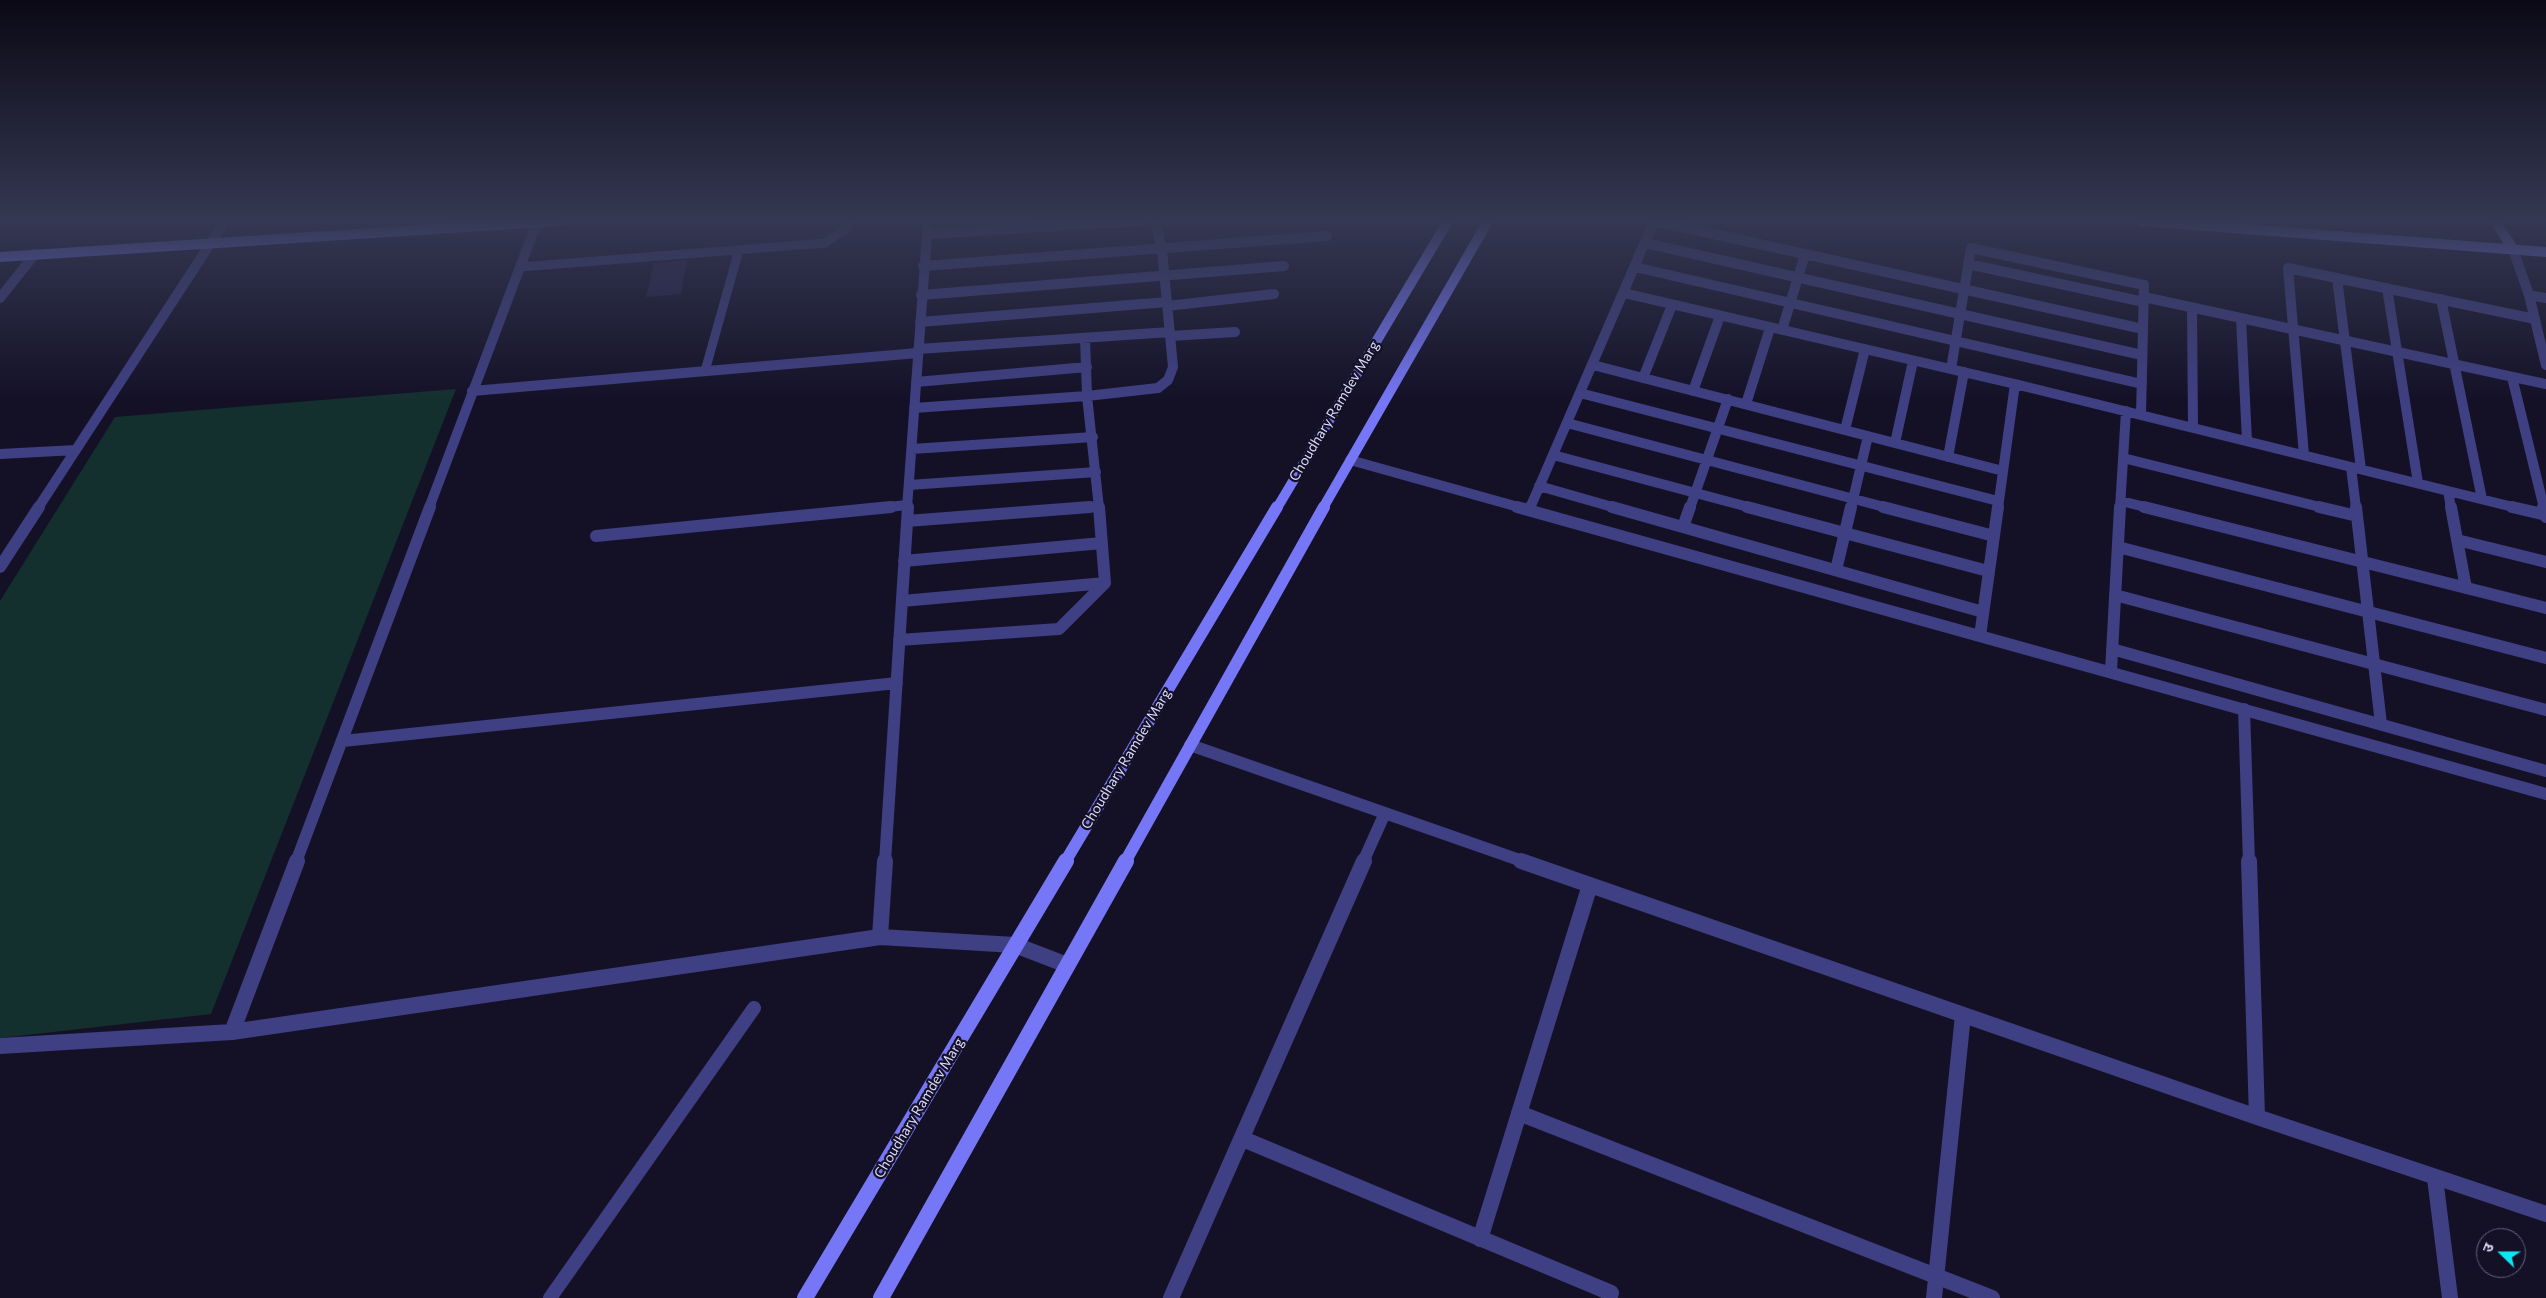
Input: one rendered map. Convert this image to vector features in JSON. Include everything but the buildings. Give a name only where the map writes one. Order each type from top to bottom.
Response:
[{"type":"street","points":[[0,298],[13,282]]},
{"type":"street","points":[[0,567],[185,282]]},
{"type":"street","points":[[232,1032],[343,742],[472,391],[514,282]]},
{"type":"street","points":[[880,937],[922,282]]},
{"type":"street","points":[[921,295],[1093,282]]},
{"type":"street","points":[[914,408],[1087,396],[1158,388],[1168,380],[1173,367],[1165,282]]},
{"type":"street","name":"Choudhary Ramdev Marg","points":[[805,1298],[1412,282]]},
{"type":"street","points":[[881,1298],[1350,460],[1453,282]]},
{"type":"street","points":[[1529,510],[1629,282]]},
{"type":"street","points":[[1698,282],[2142,384]]},
{"type":"street","points":[[1782,330],[1797,282]]},
{"type":"street","points":[[1818,282],[2142,356]]},
{"type":"street","points":[[1930,282],[2143,329]]},
{"type":"street","points":[[1951,370],[1965,282]]},
{"type":"street","points":[[2054,282],[2144,300],[2192,307],[2546,384]]},
{"type":"street","points":[[2128,282],[2144,285],[2141,415]]},
{"type":"street","points":[[2289,282],[2304,455]]},
{"type":"street","points":[[2337,282],[2356,468],[2357,516],[2381,724]]},
{"type":"street","points":[[2355,282],[2534,319]]},
{"type":"street","points":[[2525,282],[2534,319],[2542,334],[2546,365]]},
{"type":"street","points":[[2387,288],[2418,484]]},
{"type":"street","points":[[920,322],[1167,304],[1274,294]]},
{"type":"street","points":[[1624,294],[2015,384],[2546,516],[2512,377]]},
{"type":"street","points":[[2529,294],[2546,298]]},
{"type":"street","points":[[2441,299],[2482,499]]},
{"type":"street","points":[[1643,378],[1672,304]]},
{"type":"street","points":[[2192,307],[2193,428]]},
{"type":"street","points":[[1693,390],[1720,316]]},
{"type":"street","points":[[2241,318],[2247,441]]},
{"type":"street","points":[[1746,404],[1770,328]]},
{"type":"street","points":[[472,391],[1085,338],[1235,332]]},
{"type":"street","points":[[899,640],[1059,629],[1105,583],[1093,436],[1087,396],[1085,338]]},
{"type":"street","points":[[1845,430],[1865,349]]},
{"type":"street","points":[[1895,443],[1913,360]]},
{"type":"street","points":[[1593,365],[2003,471]]},
{"type":"street","points":[[916,382],[1087,367]]},
{"type":"street","points":[[1948,457],[1964,372]]},
{"type":"street","points":[[1980,636],[2015,384]]},
{"type":"street","points":[[1580,393],[1998,501]]},
{"type":"street","points":[[1683,527],[1728,400]]},
{"type":"street","points":[[2111,671],[2126,411]]},
{"type":"street","points":[[1567,423],[1994,536]]},
{"type":"street","points":[[912,449],[1093,436]]},
{"type":"street","points":[[1836,570],[1868,436]]},
{"type":"street","points":[[0,454],[76,450]]},
{"type":"street","points":[[1553,454],[1988,571]]},
{"type":"street","points":[[2123,458],[2357,516]]},
{"type":"street","points":[[1350,460],[2546,794]]},
{"type":"street","points":[[909,485],[1096,472]]},
{"type":"street","points":[[1539,486],[1983,612]]},
{"type":"street","points":[[2448,491],[2466,588]]},
{"type":"street","points":[[2121,501],[2546,608]]},
{"type":"street","points":[[596,536],[908,505]]},
{"type":"street","points":[[907,521],[1099,506]]},
{"type":"street","points":[[2457,540],[2546,562]]},
{"type":"street","points":[[904,561],[1102,543]]},
{"type":"street","points":[[2118,547],[2546,658]]},
{"type":"street","points":[[902,601],[1105,583]]},
{"type":"street","points":[[2115,595],[2546,710]]},
{"type":"street","points":[[2112,649],[2546,771]]},
{"type":"street","points":[[343,742],[897,683]]},
{"type":"street","points":[[2244,709],[2257,1117]]},
{"type":"street","points":[[1190,746],[2257,1117],[2546,1214]]},
{"type":"street","points":[[1171,1298],[1385,813]]},
{"type":"street","points":[[1480,1239],[1590,885]]},
{"type":"street","points":[[0,1046],[232,1032],[880,937],[1015,945],[1067,965]]},
{"type":"street","points":[[1934,1298],[1963,1015]]},
{"type":"street","points":[[1519,1113],[1992,1298]]},
{"type":"street","points":[[1242,1139],[1610,1293],[1609,1298]]},
{"type":"street","points":[[2435,1178],[2450,1298]]},
{"type":"lane","points":[[705,371],[730,282]]},
{"type":"lane","points":[[550,1298],[754,1008]]},
{"type":"green space","points":[[456,389],[211,1014],[0,1038],[0,601],[115,417]]}]
